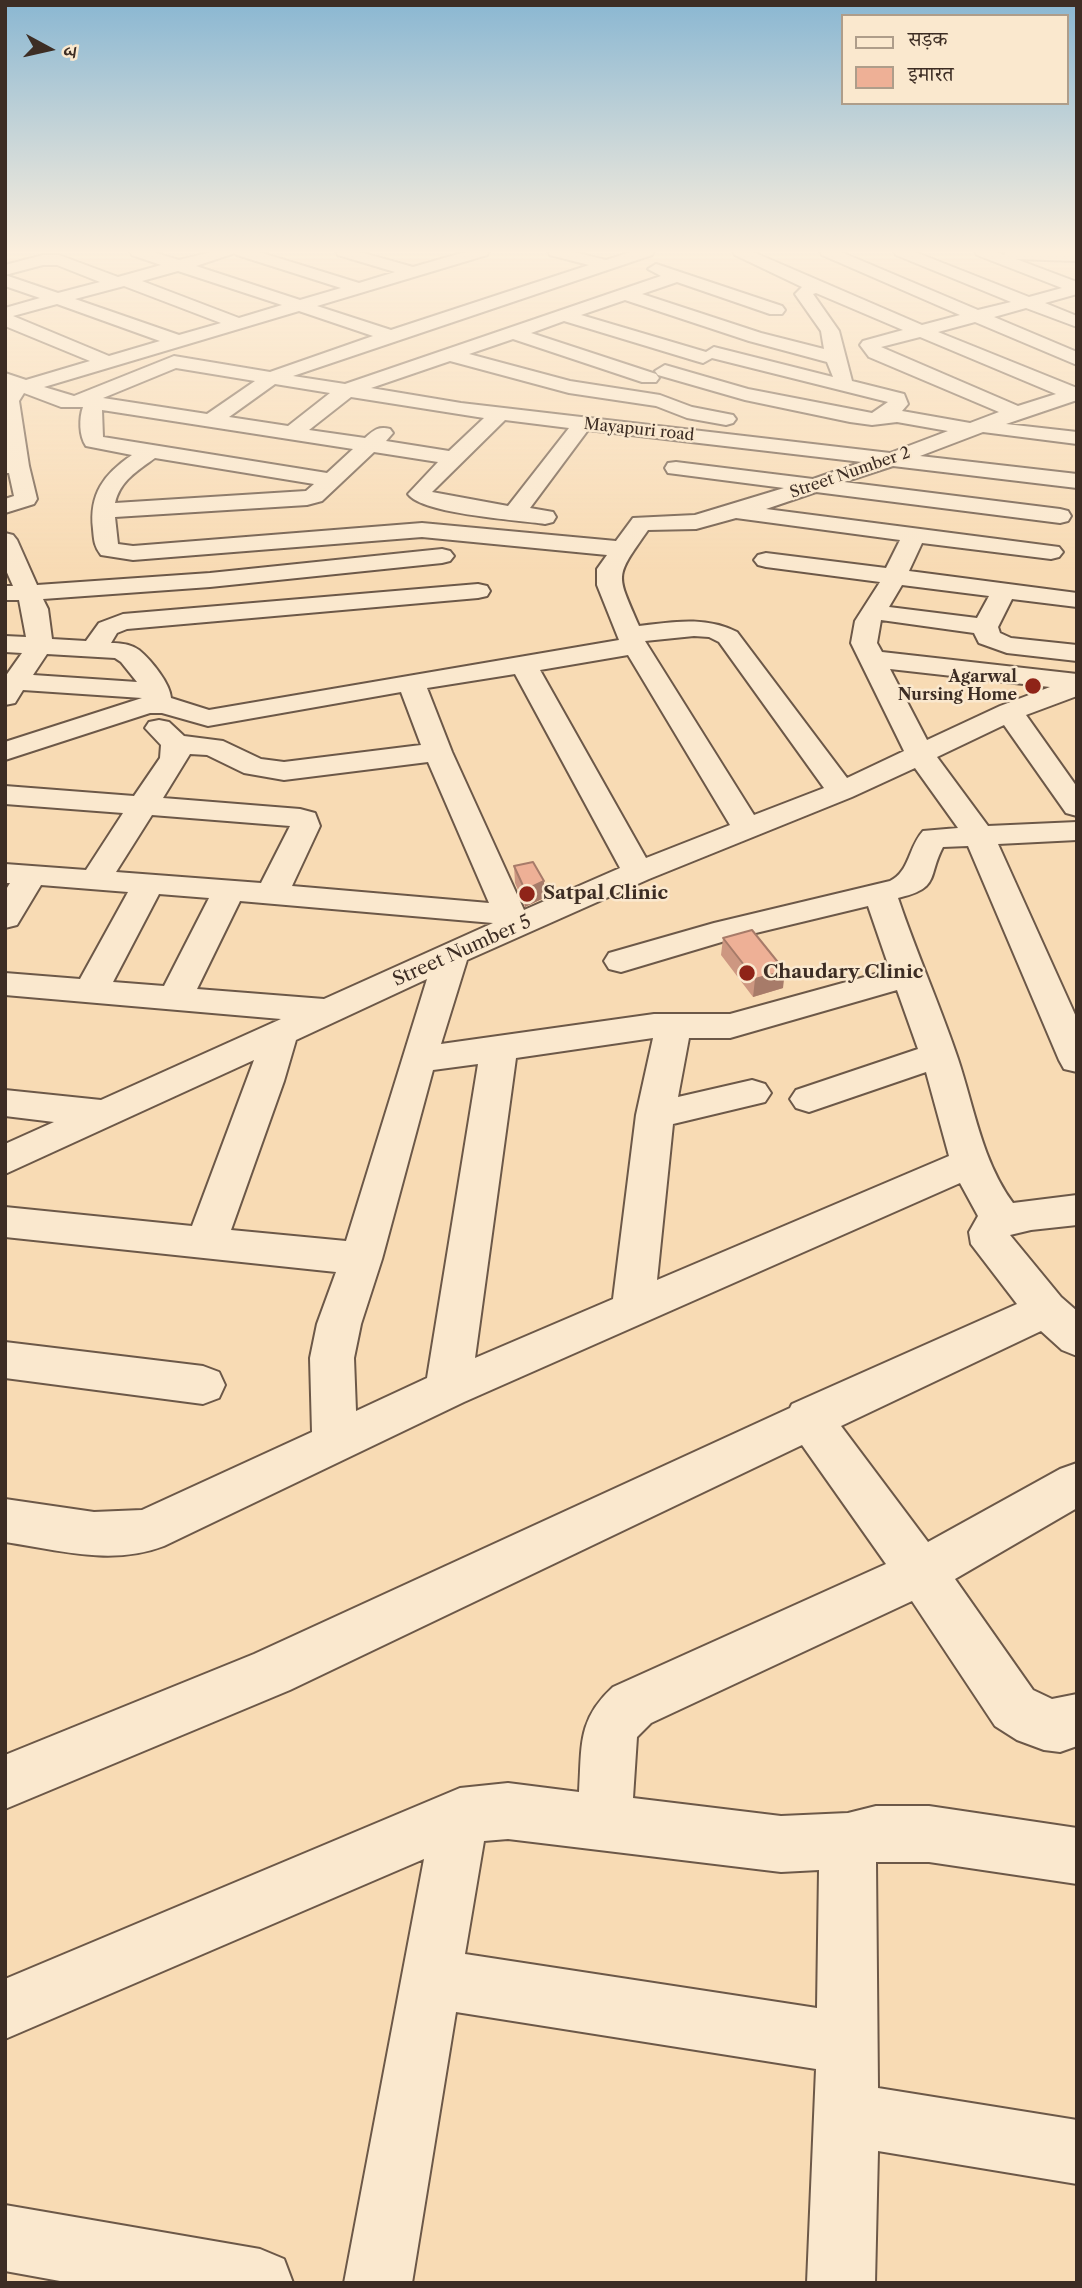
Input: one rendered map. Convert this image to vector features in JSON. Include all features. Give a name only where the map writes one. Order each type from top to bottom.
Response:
[{"type":"street","points":[[100,359],[108,362]]},
{"type":"street","points":[[15,383],[121,359]]},
{"type":"street","name":"Mayapuri road","points":[[160,359],[500,414],[697,437],[810,440],[891,460],[1073,481]]},
{"type":"street","points":[[209,421],[272,378],[320,359]]},
{"type":"street","points":[[291,434],[346,390],[433,359]]},
{"type":"street","points":[[464,359],[569,387],[669,403],[687,412],[755,423],[810,440],[934,444]]},
{"type":"street","points":[[602,359],[657,375],[861,418],[897,416],[981,429],[1077,439]]},
{"type":"street","points":[[553,420],[699,359]]},
{"type":"street","points":[[727,359],[889,394],[899,400],[898,404],[880,418]]},
{"type":"street","points":[[835,359],[846,384]]},
{"type":"street","points":[[894,359],[1017,413]]},
{"type":"street","points":[[985,359],[1076,397]]},
{"type":"street","points":[[88,402],[174,362]]},
{"type":"street","points":[[15,383],[61,401],[88,402],[454,458]]},
{"type":"street","points":[[5,506],[26,499],[12,467],[8,414],[10,393],[15,383]]},
{"type":"street","points":[[981,429],[1076,397]]},
{"type":"street","name":"Street Number 2","points":[[631,536],[734,512],[981,429],[1017,413],[1076,397]]},
{"type":"street","points":[[88,402],[93,442],[331,480]]},
{"type":"street","points":[[103,511],[314,496],[420,403]]},
{"type":"street","points":[[810,440],[818,418],[829,411]]},
{"type":"street","points":[[500,414],[421,490],[421,497],[447,504],[568,520]]},
{"type":"street","points":[[515,512],[582,424]]},
{"type":"street","points":[[697,437],[609,569],[608,585],[631,638],[748,829]]},
{"type":"street","points":[[150,452],[112,481],[106,491],[103,511],[106,546],[109,550],[119,552],[422,530],[631,536]]},
{"type":"street","points":[[676,468],[1060,516]]},
{"type":"street","points":[[1043,596],[1060,516],[1073,481]]},
{"type":"street","points":[[307,498],[308,538]]},
{"type":"street","points":[[734,512],[1051,552]]},
{"type":"street","points":[[595,524],[631,536]]},
{"type":"street","points":[[913,536],[894,578],[874,612],[864,634],[864,643],[920,756],[979,835],[1077,1060]]},
{"type":"street","points":[[5,540],[17,593],[35,609],[40,646],[11,689],[150,702],[208,718],[621,649],[631,644],[631,638]]},
{"type":"street","points":[[17,593],[210,580],[442,556]]},
{"type":"street","points":[[766,560],[1077,600]]},
{"type":"street","points":[[95,647],[108,628],[123,622],[478,591]]},
{"type":"street","points":[[1003,592],[985,627],[986,636],[992,641],[1077,653]]},
{"type":"street","points":[[874,612],[985,627]]},
{"type":"street","points":[[631,638],[702,629],[728,637],[842,791]]},
{"type":"street","points":[[5,644],[95,647],[126,653],[150,702],[176,744],[174,758],[95,880]]},
{"type":"street","points":[[871,659],[1077,684]]},
{"type":"street","points":[[524,665],[638,872]]},
{"type":"street","points":[[411,682],[438,752],[513,920]]},
{"type":"street","name":"Street Number 5","points":[[5,1160],[452,954],[513,920],[842,791],[1010,712],[1077,684]]},
{"type":"street","points":[[5,751],[150,702]]},
{"type":"street","points":[[1010,712],[1035,752],[1077,807]]},
{"type":"street","points":[[5,726],[68,731]]},
{"type":"street","points":[[176,744],[213,747],[254,767],[284,771],[438,752]]},
{"type":"street","points":[[5,795],[294,816],[304,819],[304,826],[272,893]]},
{"type":"street","points":[[621,961],[726,930],[880,894],[917,880],[927,844],[934,838],[1077,831]]},
{"type":"street","points":[[5,918],[18,874],[272,893],[513,920]]},
{"type":"street","points":[[91,990],[148,885]]},
{"type":"street","points":[[175,998],[229,890]]},
{"type":"street","points":[[880,894],[907,976],[938,1055],[972,1162],[994,1208],[1003,1220]]},
{"type":"street","points":[[335,1442],[332,1358],[339,1324],[452,954]]},
{"type":"street","points":[[418,1060],[620,1030],[747,1023],[907,976]]},
{"type":"street","points":[[5,984],[330,1011]]},
{"type":"street","points":[[633,1308],[655,1115],[674,1025]]},
{"type":"street","points":[[206,1243],[266,1081],[280,1034]]},
{"type":"street","points":[[448,1389],[499,1048]]},
{"type":"street","points":[[809,1099],[938,1055]]},
{"type":"street","points":[[655,1115],[751,1093]]},
{"type":"street","points":[[5,1103],[106,1114]]},
{"type":"street","points":[[5,1520],[102,1535],[126,1536],[147,1531],[448,1389],[972,1162]]},
{"type":"street","points":[[5,1782],[272,1672],[808,1418],[1061,1323],[992,1244],[989,1235],[991,1228],[1003,1220],[1077,1210]]},
{"type":"street","points":[[5,1222],[361,1259]]},
{"type":"street","points":[[5,1360],[203,1385]]},
{"type":"street","points":[[808,1418],[921,1572],[1014,1708],[1042,1725],[1057,1726],[1077,1720]]},
{"type":"street","points":[[604,1822],[610,1734],[620,1714],[632,1705],[921,1572],[1077,1484]]},
{"type":"street","points":[[5,2009],[460,1816],[508,1811],[780,1844],[929,1833],[1077,1856]]},
{"type":"street","points":[[378,2283],[460,1816]]},
{"type":"street","points":[[841,2283],[847,2115],[848,1841]]},
{"type":"street","points":[[431,1978],[848,2043]]},
{"type":"street","points":[[847,2115],[1077,2152]]},
{"type":"street","points":[[5,2238],[260,2283]]},
{"type":"building","points":[[533,862],[544,881],[525,890],[514,866]]},
{"type":"building","points":[[752,930],[785,971],[755,979],[723,938]]},
{"type":"place","name":"Agarwal Nursing Home","points":[[1033,686]]},
{"type":"place","name":"Satpal Clinic","points":[[527,894]]},
{"type":"place","name":"Chaudary Clinic","points":[[747,973]]}]
